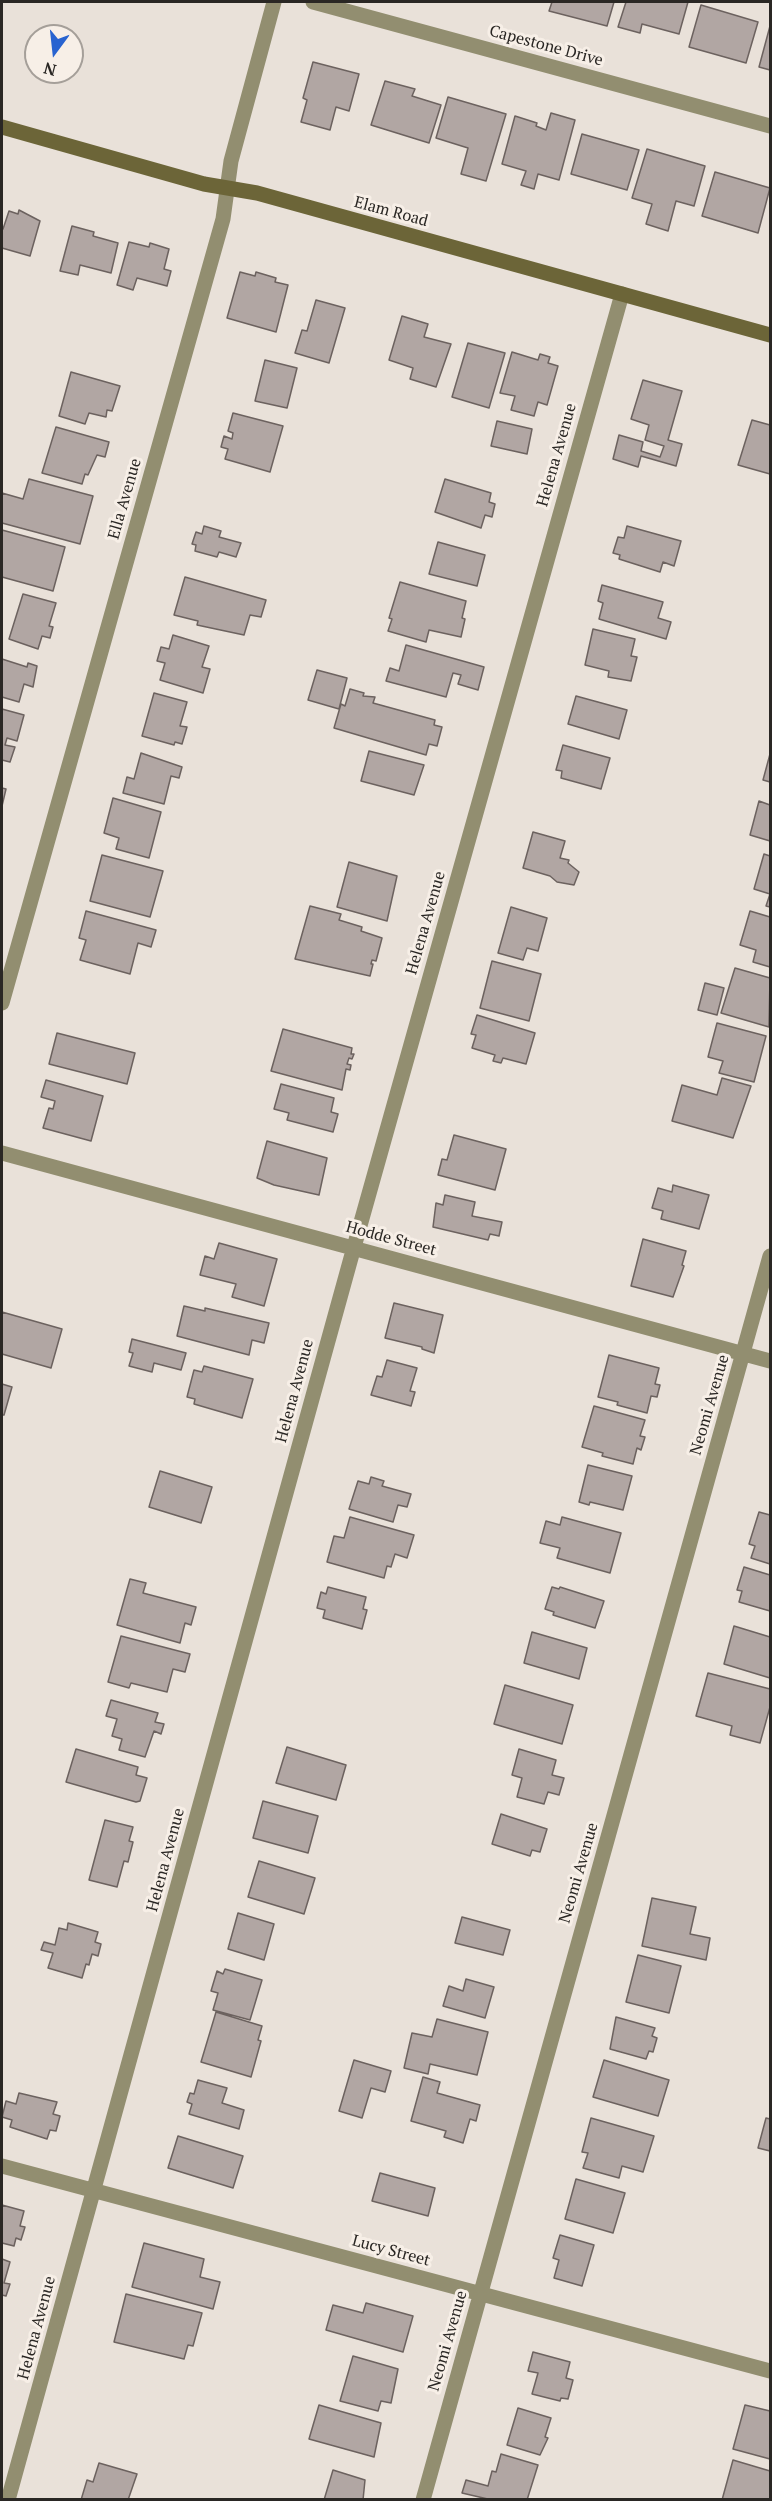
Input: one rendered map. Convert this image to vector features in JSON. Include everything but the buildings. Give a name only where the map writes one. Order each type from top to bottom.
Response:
[{"type":"street","name":"Ella Avenue","points":[[2,1004],[220,231],[231,161],[274,2]]},
{"type":"street","name":"Capestone Drive","points":[[313,2],[771,126]]},
{"type":"street","name":"Elam Road","points":[[2,128],[204,184],[256,193],[771,334]]},
{"type":"street","name":"Helena Avenue","points":[[8,2499],[354,1247],[622,294]]},
{"type":"street","name":"Hodde Street","points":[[2,1153],[771,1361]]},
{"type":"street","name":"Neomi Avenue","points":[[423,2499],[771,1256]]},
{"type":"street","name":"Lucy Street","points":[[2,2166],[771,2371]]}]
